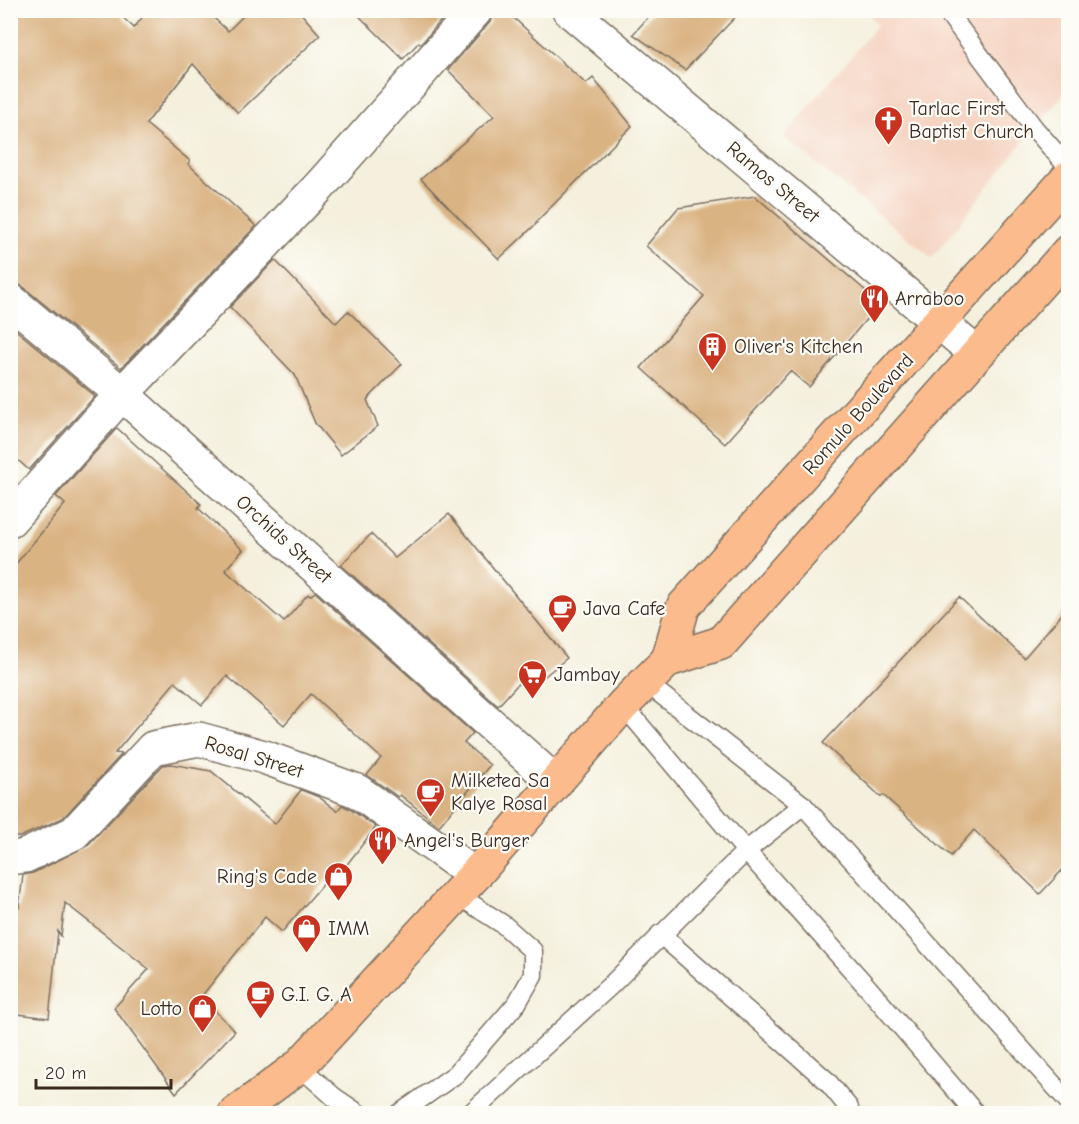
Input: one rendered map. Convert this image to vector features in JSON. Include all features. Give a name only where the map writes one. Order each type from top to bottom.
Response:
[{"type":"highway","name":"Romulo Boulevard","points":[[235,1113],[299,1066],[466,884],[645,682],[683,607],[1068,178]]},
{"type":"highway","points":[[645,682],[721,643],[1068,252]]},
{"type":"street","points":[[10,520],[122,394],[318,188],[476,10]]},
{"type":"street","name":"Ramos Street","points":[[569,10],[977,354]]},
{"type":"street","name":"Orchids Street","points":[[10,300],[122,394],[555,783]]},
{"type":"street","name":"Rosal Street","points":[[10,858],[25,856],[74,833],[153,748],[198,740],[264,757],[357,791],[466,884]]},
{"type":"lane","points":[[946,10],[1034,128],[1068,167]]},
{"type":"lane","points":[[645,682],[803,805],[1068,1101]]},
{"type":"lane","points":[[645,682],[746,851],[976,1113]]},
{"type":"lane","points":[[470,1113],[611,984],[746,851],[803,805]]},
{"type":"lane","points":[[399,1113],[456,1074],[517,1003],[533,975],[533,951],[504,925],[466,884]]},
{"type":"lane","points":[[660,934],[827,1081],[849,1108],[849,1113]]},
{"type":"lane","points":[[299,1066],[334,1097],[359,1113]]},
{"type":"shaded area","name":"Tarlac First Baptist Church","points":[[866,11],[1068,11],[1068,89],[1034,128],[932,258],[784,137],[877,25]]},
{"type":"building","points":[[22,10],[115,10],[134,28],[148,10],[205,10],[228,31],[249,10],[298,10],[320,35],[238,113],[193,64],[146,124],[190,161],[188,164],[256,226],[121,368],[22,286],[10,282],[10,25]]},
{"type":"building","points":[[353,10],[450,10],[421,44],[419,42],[403,59]]},
{"type":"building","points":[[494,10],[505,10],[586,84],[593,78],[632,126],[499,259],[421,179],[494,116],[448,70],[490,22]]},
{"type":"building","points":[[655,10],[742,10],[685,70],[633,34]]},
{"type":"building","points":[[755,196],[880,303],[809,387],[790,371],[725,444],[641,368],[704,296],[646,246],[678,208]]},
{"type":"building","points":[[275,260],[336,323],[348,311],[402,364],[367,400],[378,426],[341,455],[315,423],[295,375],[230,307]]},
{"type":"building","points":[[10,325],[95,396],[29,470],[10,453]]},
{"type":"building","points":[[117,428],[201,504],[198,508],[243,550],[225,570],[284,622],[308,594],[310,596],[315,592],[473,733],[464,743],[490,765],[439,826],[400,795],[398,797],[367,775],[381,758],[311,694],[284,725],[227,676],[202,705],[175,682],[115,753],[122,754],[63,818],[20,837],[10,837],[10,571],[65,504],[56,496]]},
{"type":"building","points":[[449,514],[567,658],[535,684],[527,674],[498,706],[341,565],[371,534],[395,558]]},
{"type":"building","points":[[959,597],[1024,658],[1068,607],[1068,864],[1040,894],[974,830],[951,856],[883,795],[881,797],[823,743]]},
{"type":"building","points":[[171,764],[211,771],[275,824],[301,790],[319,797],[337,811],[342,805],[376,827],[338,876],[333,872],[282,932],[265,917],[201,997],[235,1031],[176,1093],[114,1008],[149,969],[65,903],[61,936],[58,931],[49,1018],[10,1013],[10,907],[19,908],[23,875],[33,873],[87,846],[163,765]]},
{"type":"place","name":"Tarlac First Baptist Church","points":[[888,146]]},
{"type":"place","name":"Arraboo","points":[[874,324]]},
{"type":"place","name":"Oliver's Kitchen","points":[[713,372]]},
{"type":"place","name":"Java Cafe","points":[[562,634]]},
{"type":"place","name":"Jambay","points":[[533,700]]},
{"type":"place","name":"Milketea Sa Kalye Rosal","points":[[430,818]]},
{"type":"place","name":"Angel's Burger","points":[[383,866]]},
{"type":"place","name":"Ring's Cade","points":[[338,902]]},
{"type":"place","name":"IMM","points":[[307,954]]},
{"type":"place","name":"G.I. G. A","points":[[260,1020]]},
{"type":"place","name":"Lotto","points":[[203,1034]]}]
